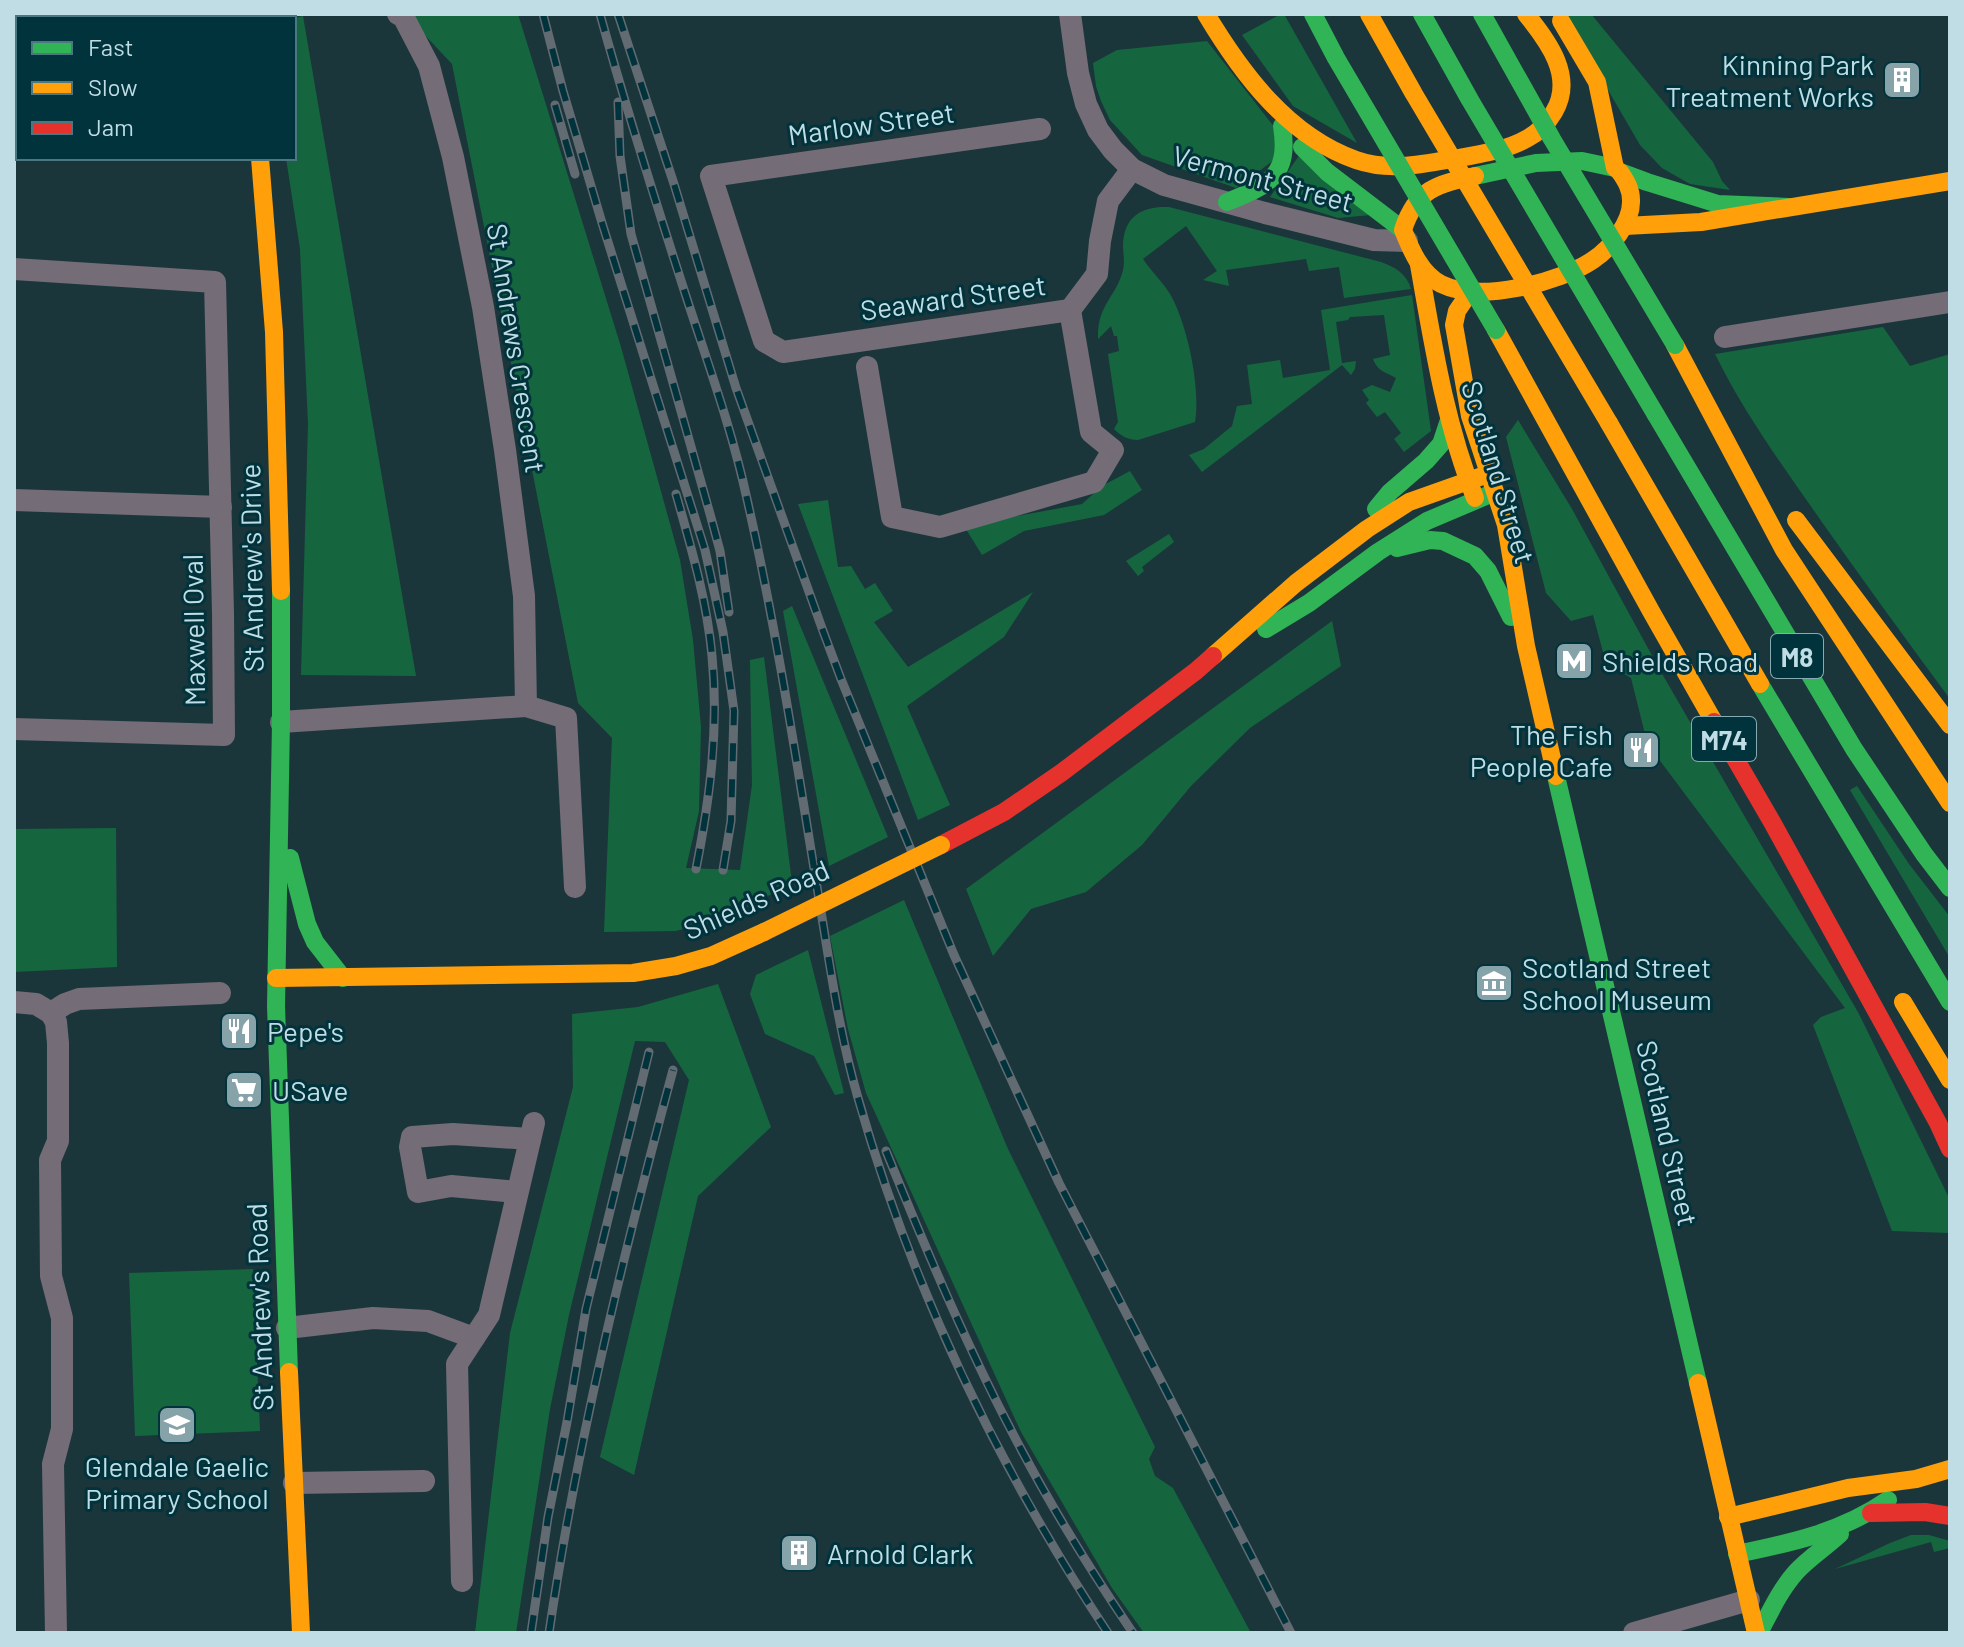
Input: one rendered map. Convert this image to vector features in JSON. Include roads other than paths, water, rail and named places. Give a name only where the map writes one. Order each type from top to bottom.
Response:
[{"type":"main road","points":[[1206,14],[1244,74],[1283,116],[1341,154],[1385,168],[1414,167],[1482,154],[1533,135],[1555,114],[1562,82],[1560,66],[1545,35],[1526,14]]},
{"type":"main road","points":[[1313,14],[1496,330],[1645,563]]},
{"type":"main road","name":"M8","points":[[1369,14],[1821,788],[1950,1002]]},
{"type":"main road","name":"M8","points":[[1422,14],[1775,620],[1854,749],[1950,888]]},
{"type":"main road","points":[[1482,14],[1555,145],[1675,345],[1768,482]]},
{"type":"main road","points":[[1262,94],[1282,126],[1327,172],[1405,236],[1419,265],[1441,284],[1470,292],[1490,292],[1553,278],[1590,262],[1607,249],[1625,226],[1632,202],[1629,189],[1618,170],[1597,82],[1555,14]]},
{"type":"main road","points":[[1227,202],[1255,190],[1280,170],[1286,155],[1282,126]]},
{"type":"main road","name":"St Andrew's Drive","points":[[260,160],[274,332],[281,570],[276,978]]},
{"type":"main road","points":[[1405,236],[1407,214],[1430,189],[1441,183],[1536,163],[1582,161],[1718,204],[1789,207]]},
{"type":"main road","points":[[1625,226],[1701,222],[1950,181]]},
{"type":"main road","name":"Scotland Street","points":[[1419,265],[1449,420],[1467,481],[1483,521]]},
{"type":"main road","name":"Scotland Street","points":[[1470,292],[1457,311],[1454,325],[1470,416],[1506,525],[1526,646],[1728,1517],[1758,1633]]},
{"type":"main road","name":"M74","points":[[1496,330],[1652,613],[1772,822],[1950,1149]]},
{"type":"main road","points":[[1675,345],[1784,550],[1950,803]]},
{"type":"main road","points":[[1345,545],[1390,492],[1441,444],[1449,420]]},
{"type":"main road","name":"Shields Road","points":[[276,978],[633,973],[711,956],[1004,812],[1196,671],[1296,583],[1345,545],[1409,502],[1488,474]]},
{"type":"main road","name":"Shields Road","points":[[1196,671],[1309,603],[1378,552],[1427,521],[1496,492]]},
{"type":"main road","points":[[1786,506],[1950,725]]},
{"type":"main road","points":[[1378,552],[1430,540],[1443,541],[1475,556],[1488,571],[1526,646]]},
{"type":"main road","name":"Scotland Street","points":[[1491,546],[1526,646]]},
{"type":"main road","points":[[280,803],[291,865],[307,924],[315,942],[343,978]]},
{"type":"main road","name":"St Andrew's Road","points":[[276,978],[301,1633]]},
{"type":"main road","points":[[1897,992],[1950,1080]]},
{"type":"main road","points":[[1728,1517],[1848,1488],[1916,1479],[1950,1469]]},
{"type":"main road","points":[[1758,1633],[1786,1584],[1804,1564],[1862,1516],[1916,1479]]},
{"type":"main road","points":[[1737,1554],[1812,1536],[1862,1516],[1925,1512],[1950,1516]]},
{"type":"street","name":"St Andrews Crescent","points":[[398,14],[403,16],[429,66],[453,157],[483,307],[524,596],[526,706]]},
{"type":"street","name":"Vermont Street","points":[[1070,14],[1078,73],[1086,104],[1098,130],[1132,169],[1164,185],[1374,240],[1405,236]]},
{"type":"street","name":"Marlow Street","points":[[783,352],[764,341],[711,176],[1040,129]]},
{"type":"street","name":"Seaward Street","points":[[783,352],[1070,310],[1097,274],[1108,201],[1132,169]]},
{"type":"street","points":[[14,269],[215,282],[221,507],[14,500]]},
{"type":"street","points":[[1725,337],[1950,302]]},
{"type":"street","points":[[867,367],[892,517],[940,527],[1094,482],[1113,450],[1091,432],[1070,310]]},
{"type":"street","name":"Maxwell Oval","points":[[14,729],[224,735],[221,507]]},
{"type":"street","points":[[281,722],[526,706],[566,718],[575,887]]},
{"type":"street","points":[[51,1013],[79,999],[220,993]]},
{"type":"street","points":[[14,1002],[36,1004],[51,1013],[56,1022],[58,1043],[58,1141],[50,1160],[51,1276],[62,1318],[62,1429],[53,1464],[56,1633]]},
{"type":"street","points":[[462,1581],[457,1364],[489,1315],[532,1131],[412,1137],[410,1147],[418,1192],[451,1186],[517,1192]]},
{"type":"street","points":[[287,1328],[373,1318],[428,1321],[474,1338]]},
{"type":"street","points":[[294,1483],[424,1481]]},
{"type":"street","points":[[1634,1633],[1749,1600]]},
{"type":"railway","points":[[543,14],[602,223],[705,550],[723,632],[734,711],[731,821],[723,870]]},
{"type":"railway","points":[[600,14],[741,473],[776,644],[839,1020],[880,1169],[932,1308],[962,1375],[1031,1507],[1108,1633]]},
{"type":"railway","points":[[618,14],[736,388],[841,679],[954,955],[1059,1183],[1291,1633]]},
{"type":"railway","points":[[618,102],[620,156],[631,234],[720,551],[729,612]]},
{"type":"railway","points":[[555,105],[575,174]]},
{"type":"railway","points":[[676,494],[702,595],[710,635],[714,683],[712,763],[696,869]]},
{"type":"railway","points":[[531,1633],[548,1517],[586,1309],[649,1052]]},
{"type":"railway","points":[[549,1633],[587,1420],[636,1210],[673,1070]]},
{"type":"railway","points":[[886,1151],[950,1302],[1003,1414],[1061,1520],[1133,1633]]},
{"type":"place","name":"Kinning Park Treatment Works","points":[[1902,80]]},
{"type":"place","name":"Shields Road","points":[[1574,661]]},
{"type":"place","name":"The Fish People Cafe","points":[[1641,750]]},
{"type":"place","name":"Scotland Street School Museum","points":[[1494,983]]},
{"type":"place","name":"Pepe's","points":[[239,1031]]},
{"type":"place","name":"USave","points":[[244,1090]]},
{"type":"place","name":"Glendale Gaelic Primary School","points":[[177,1425]]},
{"type":"place","name":"Arnold Clark","points":[[799,1553]]}]
